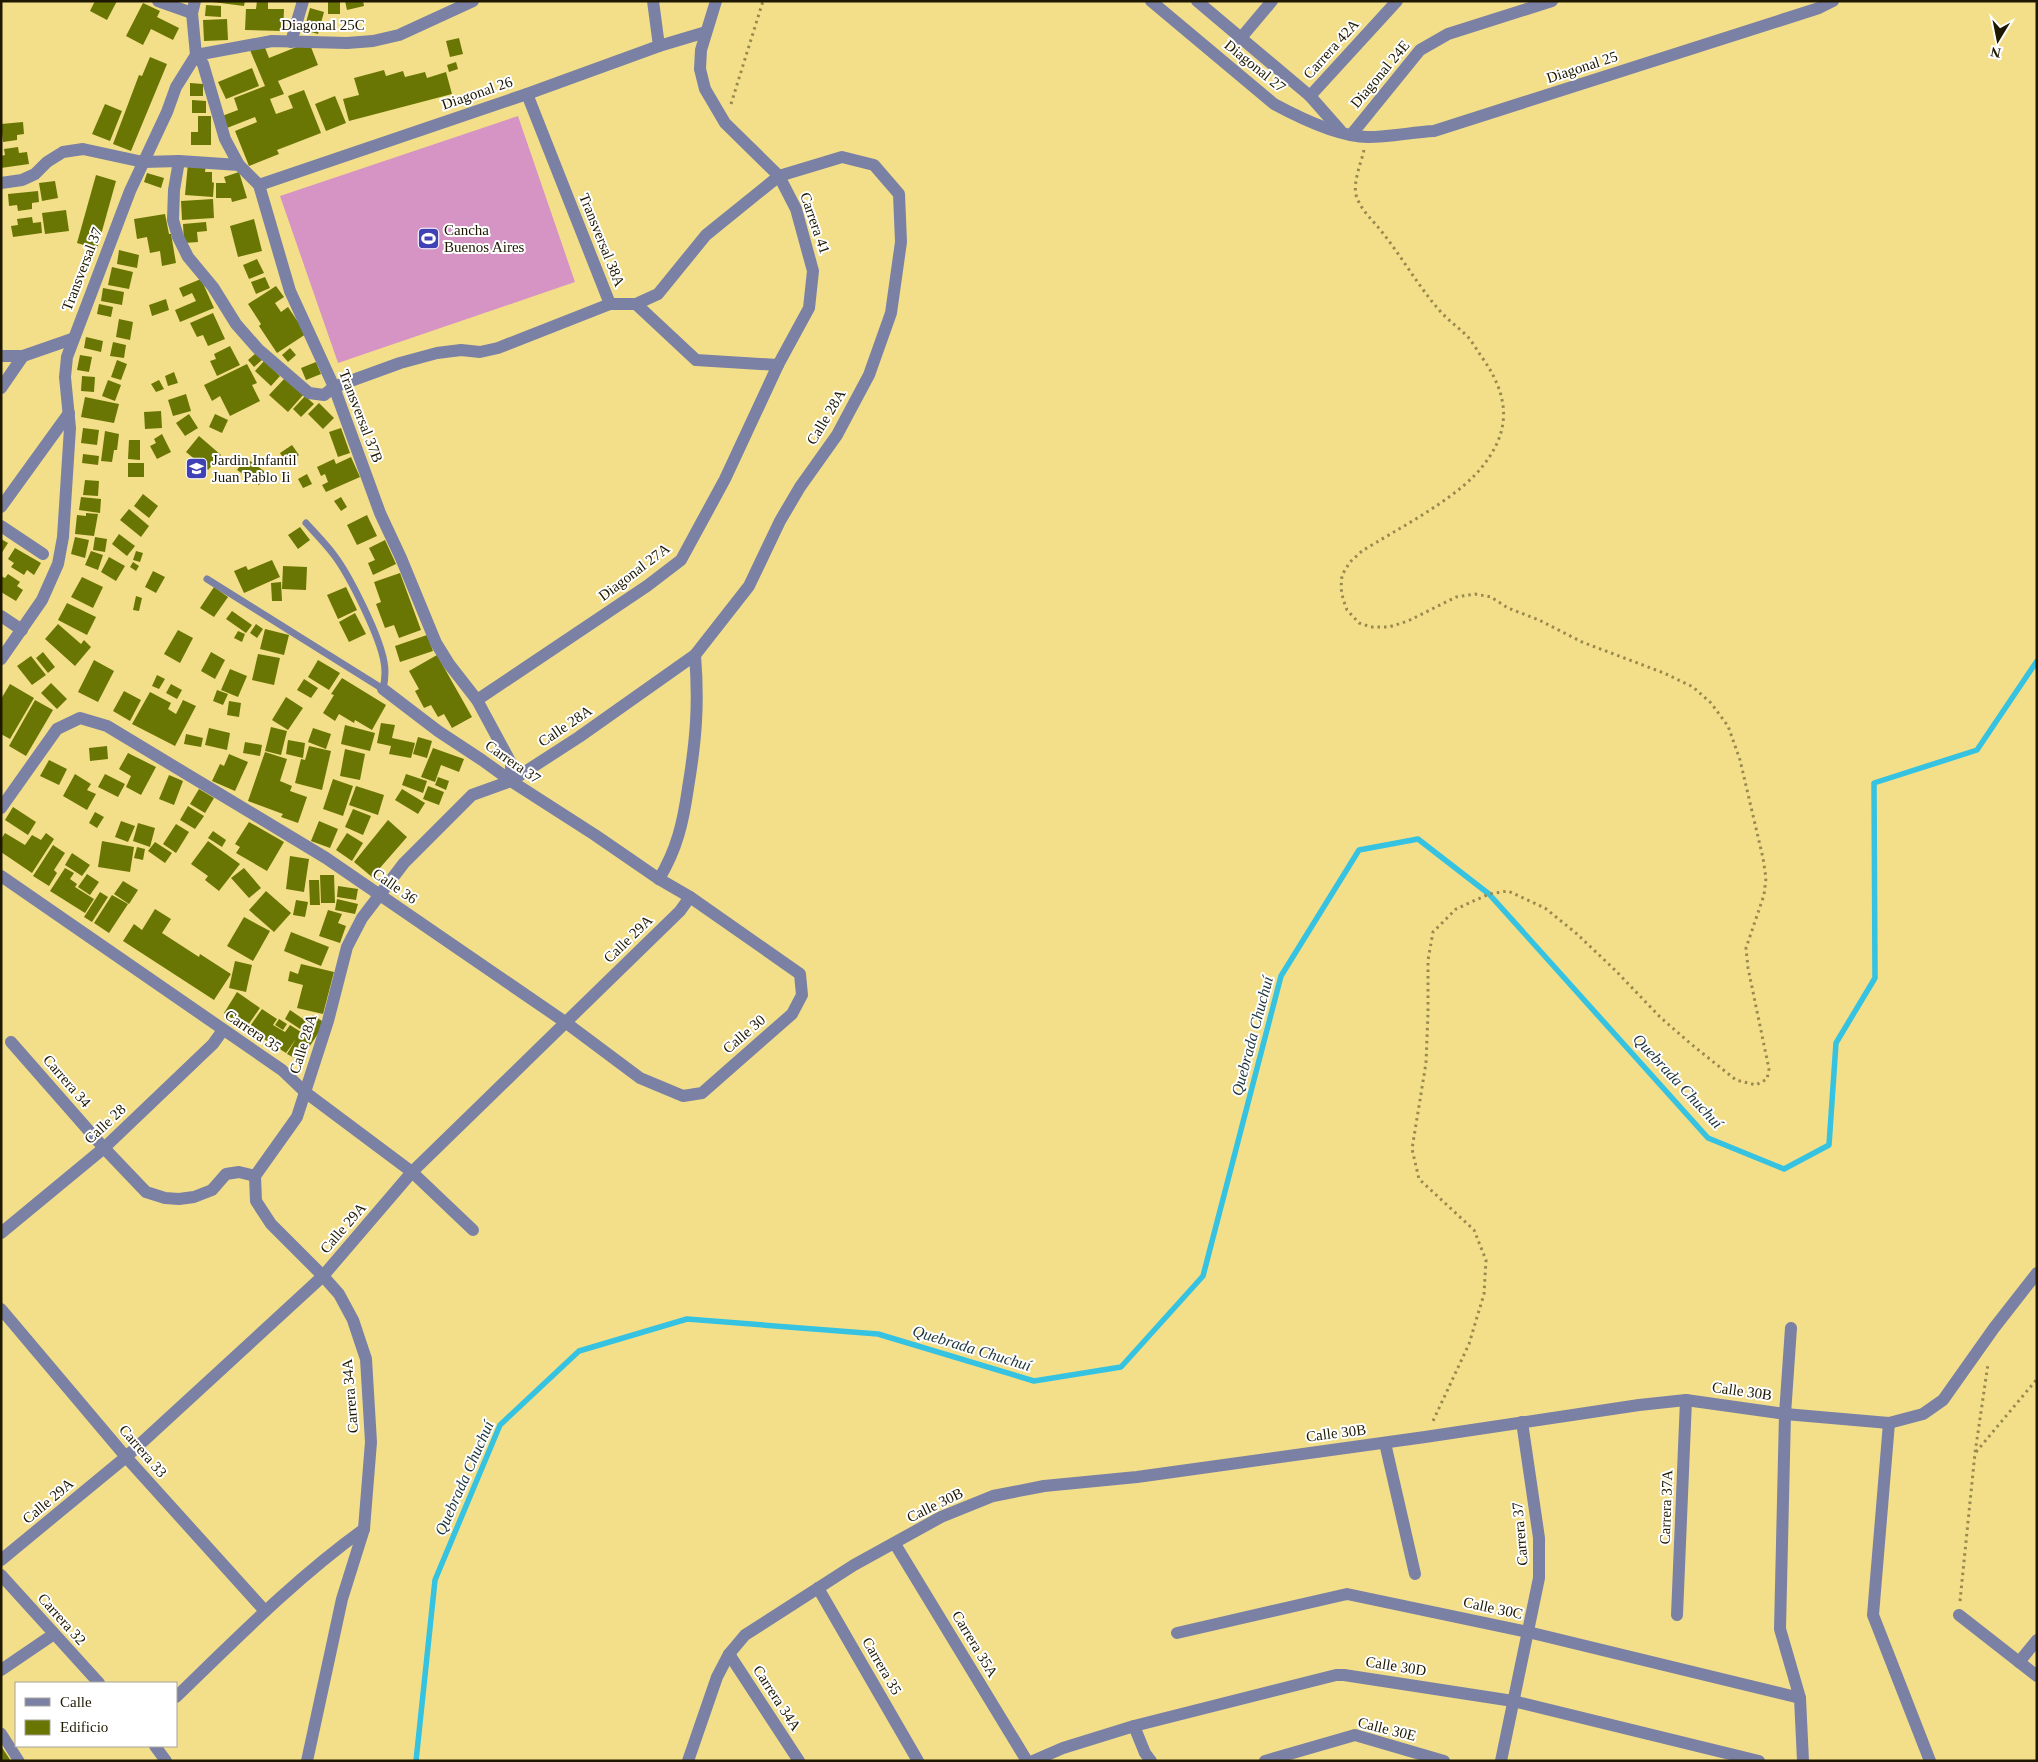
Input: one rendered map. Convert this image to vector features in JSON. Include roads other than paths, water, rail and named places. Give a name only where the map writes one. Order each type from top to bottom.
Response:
[{"type":"street","points":[[158,1],[193,7],[196,55]]},
{"type":"street","points":[[291,42],[303,1]]},
{"type":"street","name":"Diagonal 25C","points":[[196,55],[272,41],[347,43],[373,41],[399,35],[473,1]]},
{"type":"street","points":[[654,1],[659,46]]},
{"type":"street","name":"Carrera 41","points":[[716,1],[701,50],[700,69],[705,89],[725,124],[779,176],[796,209],[814,271],[809,308],[778,365]]},
{"type":"street","name":"Diagonal 27","points":[[1152,1],[1274,104],[1295,115],[1346,133]]},
{"type":"street","points":[[1197,1],[1310,96],[1346,133]]},
{"type":"street","points":[[1240,39],[1272,1]]},
{"type":"street","name":"Carrera 42A","points":[[1310,96],[1397,1]]},
{"type":"street","name":"Diagonal 24E","points":[[1346,133],[1420,50],[1448,34],[1552,1]]},
{"type":"street","name":"Diagonal 25","points":[[1346,133],[1368,137],[1434,131],[1833,1]]},
{"type":"street","name":"Diagonal 26","points":[[259,184],[527,94],[659,46],[706,32]]},
{"type":"street","name":"Transversal 37","points":[[1,659],[42,600],[58,564],[63,536],[69,413],[65,377],[66,356],[130,191],[176,86],[196,55]]},
{"type":"street","name":"Transversal 37B","points":[[196,55],[203,64],[225,139],[240,165],[259,184],[290,291],[334,386],[380,513],[436,643],[449,664],[477,700],[512,763],[511,781]]},
{"type":"street","name":"Transversal 38A","points":[[527,94],[610,304],[636,304],[696,360],[778,365]]},
{"type":"street","points":[[1,183],[22,180],[35,174],[47,162],[62,152],[83,149],[143,162],[179,161],[240,165]]},
{"type":"street","name":"Calle 28A","points":[[255,1176],[297,1117],[328,1021],[348,947],[362,918],[404,863],[472,795],[511,781],[579,737],[695,655],[749,586],[800,486],[837,435],[869,374],[891,313],[901,242],[899,194],[874,165],[842,156],[779,176]]},
{"type":"street","points":[[179,161],[174,190],[173,220],[178,237],[188,257],[213,287],[236,324],[258,349],[309,393],[324,395],[334,386],[400,363],[437,353],[461,350],[480,352],[498,348],[610,304]]},
{"type":"street","points":[[636,304],[658,294],[706,235],[779,176]]},
{"type":"street","points":[[1,356],[23,356],[72,339]]},
{"type":"street","points":[[1,388],[23,356]]},
{"type":"street","name":"Diagonal 27A","points":[[477,700],[647,586],[681,560],[725,479],[778,365]]},
{"type":"street","points":[[1,507],[69,413]]},
{"type":"street","points":[[1,526],[43,554]]},
{"type":"street","points":[[1,616],[22,630]]},
{"type":"street","points":[[659,879],[666,868],[681,830],[694,758],[698,721],[695,655]]},
{"type":"street","name":"Carrera 37","points":[[383,689],[438,731],[511,781],[659,879],[690,897],[800,974]]},
{"type":"street","name":"Calle 36","points":[[1,808],[57,729],[80,718],[107,726],[326,858],[566,1022],[640,1078],[682,1096]]},
{"type":"street","name":"Carrera 35","points":[[1,876],[282,1070],[305,1092],[412,1172],[473,1230]]},
{"type":"street","name":"Calle 29A","points":[[1,1560],[126,1457],[323,1276],[412,1172],[680,911],[690,897]]},
{"type":"street","name":"Calle 30","points":[[682,1096],[702,1093],[792,1014],[802,995],[800,974]]},
{"type":"street","name":"Calle 28","points":[[1,1233],[104,1148],[213,1044],[223,1030]]},
{"type":"street","name":"Carrera 34","points":[[11,1042],[104,1148],[146,1192],[164,1198],[179,1199],[212,1190],[226,1174],[239,1172],[255,1176]]},
{"type":"street","name":"Carrera 34A","points":[[255,1176],[256,1201],[271,1224],[339,1294],[353,1320],[366,1359],[370,1442],[364,1529],[342,1599],[307,1761]]},
{"type":"street","name":"Calle 30B","points":[[688,1761],[717,1676],[729,1654],[745,1635],[854,1565],[941,1517],[993,1496],[1044,1486],[1137,1477],[1385,1443],[1639,1405],[1686,1400],[1785,1414],[1889,1423],[1923,1414],[1942,1400],[2037,1273]]},
{"type":"street","name":"Carrera 33","points":[[1,1309],[126,1457],[265,1611]]},
{"type":"street","points":[[1791,1328],[1785,1414],[1780,1629],[1800,1698],[1803,1761]]},
{"type":"street","name":"Carrera 37A","points":[[1677,1615],[1686,1400]]},
{"type":"street","name":"Carrera 37","points":[[1501,1761],[1539,1578],[1539,1538],[1522,1422]]},
{"type":"street","points":[[1889,1423],[1873,1615],[1930,1761]]},
{"type":"street","points":[[1385,1443],[1415,1574]]},
{"type":"street","points":[[178,1695],[265,1611],[338,1548],[364,1529]]},
{"type":"street","name":"Carrera 35A","points":[[895,1544],[1027,1761]]},
{"type":"street","name":"Carrera 32","points":[[1,1575],[98,1682]]},
{"type":"street","name":"Carrera 35","points":[[818,1588],[918,1761]]},
{"type":"street","name":"Calle 30C","points":[[1177,1633],[1347,1594],[1528,1632],[1800,1698]]},
{"type":"street","points":[[1959,1614],[2037,1676]]},
{"type":"street","points":[[1,1670],[54,1634]]},
{"type":"street","points":[[2019,1662],[2037,1640]]},
{"type":"street","name":"Carrera 34A","points":[[729,1654],[799,1761]]},
{"type":"street","name":"Calle 30D","points":[[1033,1761],[1063,1748],[1134,1726],[1336,1675],[1344,1675],[1513,1701],[1759,1761]]},
{"type":"street","points":[[1134,1726],[1145,1753],[1151,1761]]},
{"type":"street","points":[[1,1733],[19,1761]]},
{"type":"street","name":"Calle 30E","points":[[1266,1761],[1355,1735],[1444,1761]]},
{"type":"street","points":[[156,1747],[166,1761]]},
{"type":"lane","points":[[306,523],[335,556],[353,586],[379,644],[386,679],[383,689]]},
{"type":"lane","name":"Carrera 37","points":[[207,579],[383,689]]},
{"type":"waterway","name":"Quebrada Chuchuí","points":[[416,1761],[435,1580],[500,1425],[579,1351],[687,1319],[878,1334],[1034,1381],[1121,1367],[1203,1276],[1281,976],[1359,850],[1418,839],[1489,894],[1708,1138],[1784,1169],[1829,1145],[1836,1043],[1875,978],[1874,783],[1977,750],[2037,661]]},
{"type":"place","name":"Cancha Buenos Aires","points":[[428,239]]},
{"type":"place","name":"Jardin Infantil Juan Pablo Ii","points":[[196,469]]}]
